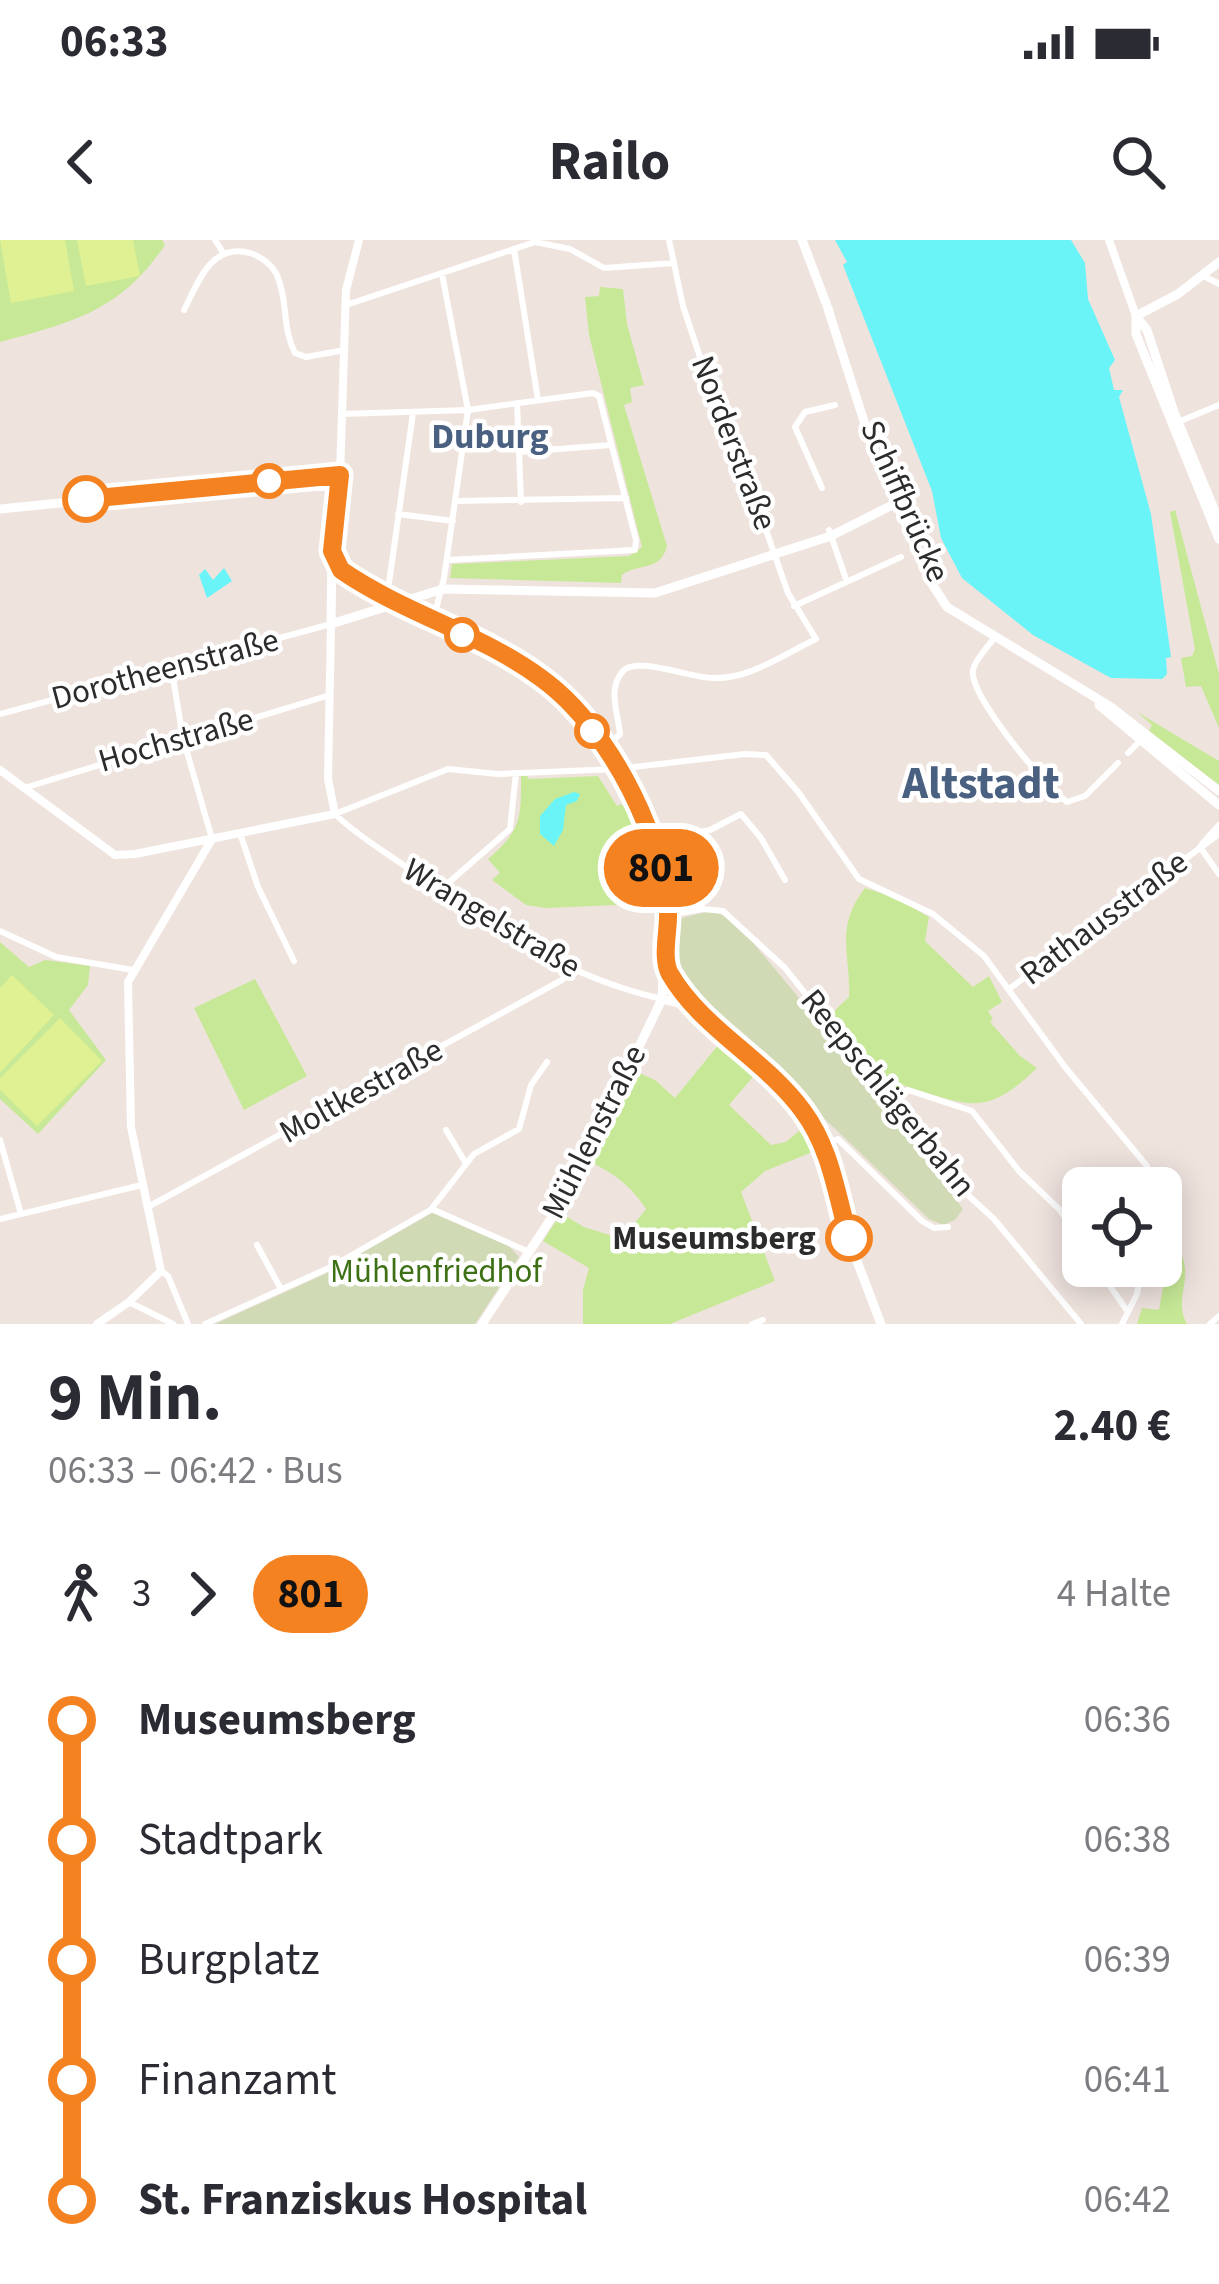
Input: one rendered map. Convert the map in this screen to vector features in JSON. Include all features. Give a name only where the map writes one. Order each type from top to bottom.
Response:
[{"type":"main road","name":"Schiffbrücke","points":[[802,240],[899,501]]},
{"type":"main road","points":[[1136,316],[1178,294],[1219,262]]},
{"type":"main road","name":"Schiffbrücke","points":[[828,308],[850,401],[943,591],[972,624],[994,638]]},
{"type":"main road","points":[[1136,316],[1147,330],[1219,521]]},
{"type":"main road","points":[[1136,316],[1136,334],[1219,539]]},
{"type":"main road","points":[[0,508],[340,475],[331,624],[392,600],[442,589],[655,592],[830,533],[899,501]]},
{"type":"main road","points":[[332,551],[341,570],[359,582]]},
{"type":"main road","points":[[331,593],[345,580],[359,582]]},
{"type":"main road","name":"Mühlenstraße","points":[[359,582],[538,676],[582,717],[617,770],[653,841],[668,915],[662,999],[590,1151],[482,1324]]},
{"type":"main road","points":[[994,638],[1086,693],[1219,791]]},
{"type":"main road","points":[[1143,737],[1219,805]]},
{"type":"main road","points":[[666,968],[694,1006],[789,1094],[822,1144],[860,1274],[880,1324]]},
{"type":"main road","points":[[662,999],[694,1006]]},
{"type":"street","points":[[215,240],[224,254]]},
{"type":"street","points":[[340,475],[348,278],[359,240]]},
{"type":"street","name":"Norderstraße","points":[[604,749],[620,734],[614,692],[628,666],[644,664],[714,679],[744,674],[816,639],[794,605],[716,402],[682,306],[668,240]]},
{"type":"street","points":[[1109,240],[1136,316]]},
{"type":"street","points":[[346,305],[543,242],[585,256],[599,267],[674,263]]},
{"type":"street","points":[[514,249],[538,400]]},
{"type":"street","points":[[184,310],[206,268],[224,254],[253,254],[274,270],[280,282],[285,326],[295,352],[307,356],[345,350]]},
{"type":"street","points":[[433,621],[447,560],[468,410],[442,274]]},
{"type":"street","points":[[1202,275],[1219,284]]},
{"type":"street","points":[[342,414],[468,410],[597,394],[637,547],[629,552],[447,560]]},
{"type":"street","points":[[517,403],[521,502]]},
{"type":"street","points":[[822,488],[795,427],[805,412],[836,405]]},
{"type":"street","points":[[1178,422],[1219,405]]},
{"type":"street","points":[[392,600],[412,413]]},
{"type":"street","points":[[519,452],[611,445]]},
{"type":"street","points":[[456,501],[626,498]]},
{"type":"street","points":[[398,514],[453,521]]},
{"type":"street","points":[[830,533],[847,582]]},
{"type":"street","points":[[794,605],[902,557]]},
{"type":"street","points":[[331,624],[328,779],[335,814]]},
{"type":"street","name":"Dorotheenstraße","points":[[0,715],[331,624]]},
{"type":"street","points":[[994,638],[975,663],[975,686],[1051,788],[1067,802],[1079,800],[1118,763]]},
{"type":"street","points":[[171,666],[183,738],[212,838],[133,970],[127,995],[131,1126],[161,1271],[188,1324]]},
{"type":"street","name":"Hochstraße","points":[[24,788],[330,694]]},
{"type":"street","points":[[1128,752],[1143,737]]},
{"type":"street","points":[[0,770],[116,855],[335,814],[448,769],[617,770],[766,755],[800,793],[859,879],[933,914],[974,946],[1147,1167]]},
{"type":"street","points":[[439,891],[510,829],[516,773]]},
{"type":"street","name":"Wrangelstraße","points":[[335,814],[439,891],[571,970],[609,986],[662,999]]},
{"type":"street","points":[[653,841],[710,830],[741,814],[785,880]]},
{"type":"street","name":"Rathausstraße","points":[[1009,988],[1219,830]]},
{"type":"street","points":[[240,833],[258,887],[294,961]]},
{"type":"street","points":[[1200,847],[1219,874]]},
{"type":"street","name":"Reepschlägerbahn","points":[[668,915],[715,909],[740,924],[795,980],[958,1186],[994,1219],[1081,1324]]},
{"type":"street","points":[[0,932],[56,957],[133,970]]},
{"type":"street","name":"Moltkestraße","points":[[148,1207],[562,980],[571,970]]},
{"type":"street","points":[[205,1324],[342,1261],[432,1208],[465,1162],[519,1129],[531,1085],[547,1063]]},
{"type":"street","points":[[888,1100],[908,1090],[972,1112],[1019,1171],[1062,1213]]},
{"type":"street","points":[[446,1130],[465,1162]]},
{"type":"street","points":[[822,1144],[838,1139],[922,1220],[934,1228],[948,1227]]},
{"type":"street","points":[[0,1140],[22,1214]]},
{"type":"street","points":[[0,1219],[142,1185]]},
{"type":"street","points":[[432,1208],[529,1252]]},
{"type":"street","points":[[257,1246],[281,1289]]},
{"type":"street","points":[[97,1324],[161,1271]]},
{"type":"street","points":[[1111,1287],[1130,1313]]},
{"type":"street","points":[[1122,1324],[1137,1287]]},
{"type":"street","points":[[129,1302],[173,1324]]},
{"type":"street","points":[[1210,1324],[1219,1316]]},
{"type":"street","points":[[752,1324],[763,1320]]},
{"type":"green space","points":[[0,240],[162,240],[165,245],[131,285],[93,311],[0,342]]},
{"type":"green space","points":[[0,240],[65,240],[74,291],[11,303]]},
{"type":"green space","points":[[77,240],[133,240],[140,276],[86,286]]},
{"type":"green space","points":[[600,287],[623,289],[644,385],[630,388],[632,402],[624,405],[667,546],[664,554],[654,564],[622,575],[621,583],[450,578],[452,564],[629,556],[642,547],[589,335],[585,297],[599,296]]},
{"type":"green space","points":[[1175,510],[1219,674],[1219,728],[1201,686],[1186,687],[1181,658],[1192,656],[1195,649],[1170,512]]},
{"type":"green space","points":[[1137,712],[1219,761],[1219,785],[1149,731],[1152,725]]},
{"type":"green space","points":[[521,776],[529,779],[598,776],[617,806],[622,804],[640,827],[662,903],[546,908],[526,905],[492,880],[500,873],[488,859],[517,822]]},
{"type":"green space","points":[[865,888],[896,898],[929,917],[925,941],[973,987],[989,976],[1002,1002],[988,1011],[990,1022],[1037,1068],[1019,1084],[1003,1095],[974,1103],[902,1085],[889,1094],[829,1016],[849,997],[847,929]]},
{"type":"green space","points":[[714,910],[739,926],[819,1022],[963,1209],[955,1220],[943,1225],[929,1219],[675,975],[671,961],[674,920]]},
{"type":"green space","points":[[0,942],[29,967],[45,960],[90,966],[88,985],[69,1010],[106,1060],[38,1134],[0,1099]]},
{"type":"green space","points":[[12,975],[54,1015],[0,1073],[0,988]]},
{"type":"green space","points":[[255,979],[307,1076],[244,1110],[194,1008]]},
{"type":"green space","points":[[60,1018],[102,1061],[37,1126],[0,1090],[0,1078]]},
{"type":"green space","points":[[723,1039],[758,1071],[729,1105],[771,1145],[786,1142],[804,1127],[815,1151],[765,1171],[741,1192],[775,1281],[670,1324],[583,1324],[583,1290],[589,1268],[543,1241],[561,1213],[584,1227],[622,1239],[646,1209],[622,1181],[590,1162],[633,1070],[655,1080],[675,1098]]},
{"type":"green space","name":"Mühlenfriedhof","points":[[432,1213],[509,1246],[519,1257],[475,1324],[215,1324],[325,1274]]},
{"type":"green space","points":[[1182,1255],[1185,1267],[1182,1305],[1187,1324],[1137,1324],[1142,1308],[1159,1310],[1163,1287],[1182,1287]]},
{"type":"water","points":[[835,240],[1071,240],[1085,263],[1088,299],[1115,360],[1109,368],[1114,390],[1123,390],[1119,397],[1151,514],[1171,657],[1166,658],[1167,674],[1162,679],[1111,678],[1033,635],[962,578],[941,538],[932,491]]},
{"type":"water","points":[[224,568],[232,581],[207,598],[199,575],[205,569],[213,580]]},
{"type":"water","points":[[580,794],[577,801],[566,805],[563,830],[554,846],[540,834],[540,816],[555,799]]},
{"type":"bus line","name":"801","points":[[86,499],[340,475],[332,551],[341,570],[538,676],[582,717],[604,749],[641,812],[662,871],[668,915],[666,968],[694,1006],[771,1075],[810,1122],[830,1163],[849,1238]]},
{"type":"place","name":"Museumsberg","points":[[849,1238]]},
{"type":"district","name":"Duburg","points":[[490,436]]},
{"type":"district","name":"Altstadt","points":[[981,784]]}]
